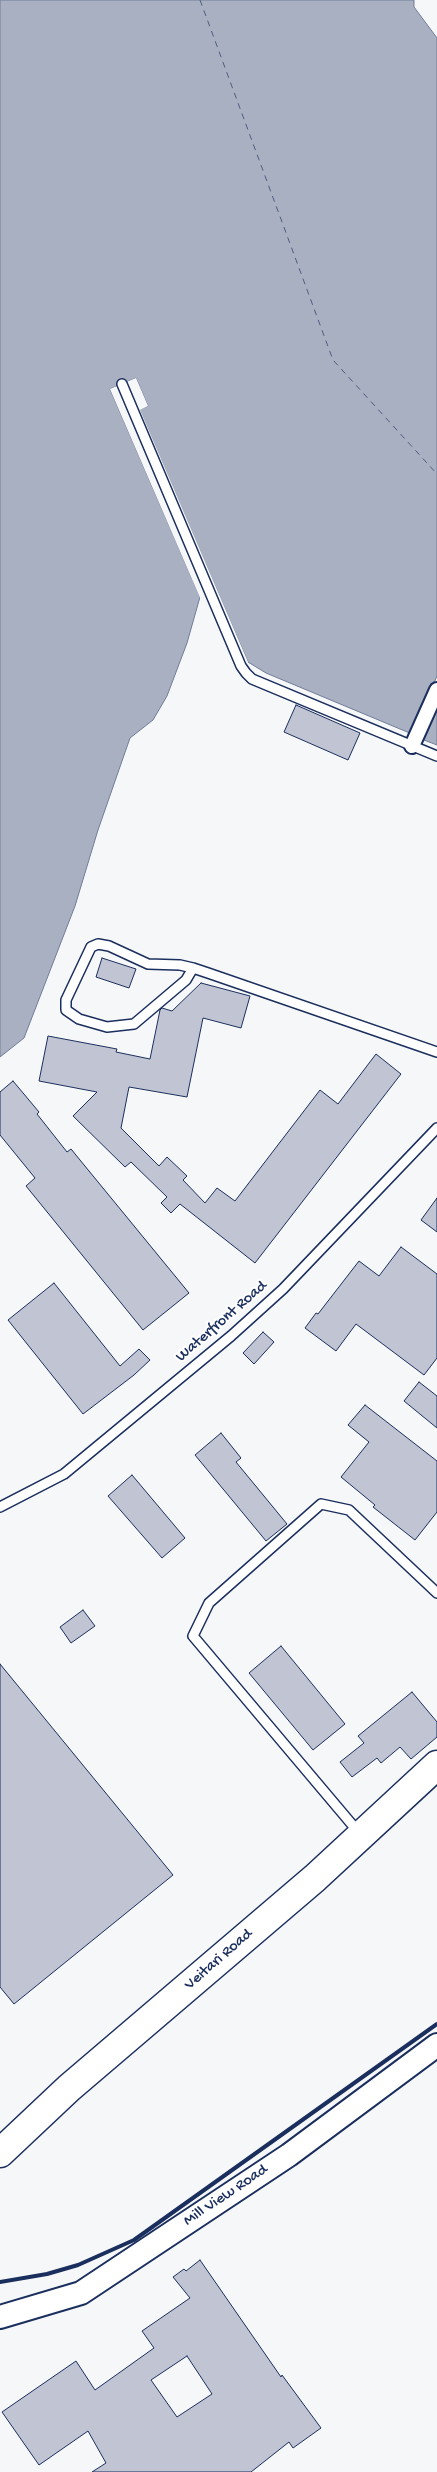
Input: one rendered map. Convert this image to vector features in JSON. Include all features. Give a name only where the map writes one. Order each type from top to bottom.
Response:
[{"type":"main road","name":"Veitari Road","points":[[0,2154],[69,2088],[315,1878],[437,1765]]},
{"type":"street","points":[[412,746],[437,690]]},
{"type":"street","name":"Mill View Road","points":[[0,2317],[81,2293],[289,2155],[437,2045]]},
{"type":"lane","points":[[122,384],[241,666],[246,673],[252,679],[437,756]]},
{"type":"lane","points":[[194,968],[186,980],[134,1024],[107,1027],[79,1019],[66,1010],[66,1000],[91,947],[98,944],[109,946],[148,964],[180,965],[194,968],[437,1052]]},
{"type":"lane","name":"Waterfront Road","points":[[0,1507],[64,1474],[231,1336],[283,1290],[437,1128]]},
{"type":"lane","points":[[361,1835],[193,1636],[209,1603],[321,1504],[349,1510],[437,1594]]},
{"type":"water","points":[[0,0],[414,0],[414,7],[437,38],[437,676],[412,734],[266,673],[248,662],[139,410],[148,406],[136,378],[110,389],[200,597],[187,643],[167,696],[153,720],[130,738],[98,830],[75,906],[24,1038],[0,1057]]},
{"type":"water","points":[[437,710],[437,745],[424,740]]},
{"type":"pier","points":[[136,378],[148,406],[140,410],[248,662],[246,663],[137,409],[145,405],[135,381],[113,391],[202,596],[201,600],[110,389]]},
{"type":"building","points":[[296,705],[360,733],[348,760],[284,732]]},
{"type":"building","points":[[102,958],[136,969],[129,988],[96,977]]},
{"type":"building","points":[[201,983],[250,996],[241,1028],[203,1018],[187,1097],[129,1087],[121,1128],[159,1166],[167,1157],[187,1176],[183,1180],[205,1203],[217,1188],[235,1201],[320,1090],[338,1104],[376,1054],[401,1074],[255,1263],[180,1204],[171,1213],[161,1203],[167,1197],[131,1162],[125,1167],[73,1116],[97,1092],[39,1081],[48,1036],[117,1049],[116,1052],[150,1059],[160,1010],[162,1008],[172,1011]]},
{"type":"building","points":[[13,1081],[39,1112],[37,1114],[67,1152],[71,1149],[189,1293],[143,1330],[26,1186],[35,1178],[0,1135],[0,1092]]},
{"type":"building","points":[[437,1198],[437,1232],[421,1220]]},
{"type":"building","points":[[401,1247],[437,1274],[437,1358],[424,1375],[356,1324],[336,1351],[305,1328],[359,1261],[379,1276]]},
{"type":"building","points":[[54,1283],[120,1366],[139,1349],[150,1360],[134,1375],[83,1414],[8,1320]]},
{"type":"building","points":[[263,1332],[274,1342],[254,1364],[243,1353]]},
{"type":"building","points":[[419,1382],[437,1396],[437,1428],[404,1401]]},
{"type":"building","points":[[365,1405],[437,1461],[437,1512],[415,1540],[373,1507],[375,1505],[341,1477],[369,1442],[348,1425]]},
{"type":"building","points":[[221,1433],[241,1458],[236,1462],[287,1524],[266,1541],[195,1455]]},
{"type":"building","points":[[132,1475],[185,1538],[162,1558],[108,1496]]},
{"type":"building","points":[[83,1610],[95,1626],[71,1643],[60,1627]]},
{"type":"building","points":[[281,1646],[345,1724],[313,1750],[249,1673]]},
{"type":"building","points":[[0,1664],[173,1875],[14,2004],[0,1987]]},
{"type":"building","points":[[412,1692],[437,1722],[437,1737],[411,1759],[400,1747],[381,1763],[377,1758],[352,1777],[340,1762],[364,1743],[358,1736]]},
{"type":"building","points":[[200,2260],[281,2377],[282,2375],[321,2428],[293,2448],[289,2442],[251,2472],[92,2472],[106,2463],[88,2431],[39,2465],[2,2412],[76,2361],[95,2390],[154,2348],[142,2331],[190,2298],[173,2277],[184,2269],[186,2271]],"holes":[[[187,2356],[212,2394],[177,2417],[151,2380]]]},
{"type":"ferry route","points":[[200,0],[333,360],[437,474]]},
{"type":"railway","points":[[0,2282],[47,2274],[78,2265],[134,2240],[437,2024]]}]
